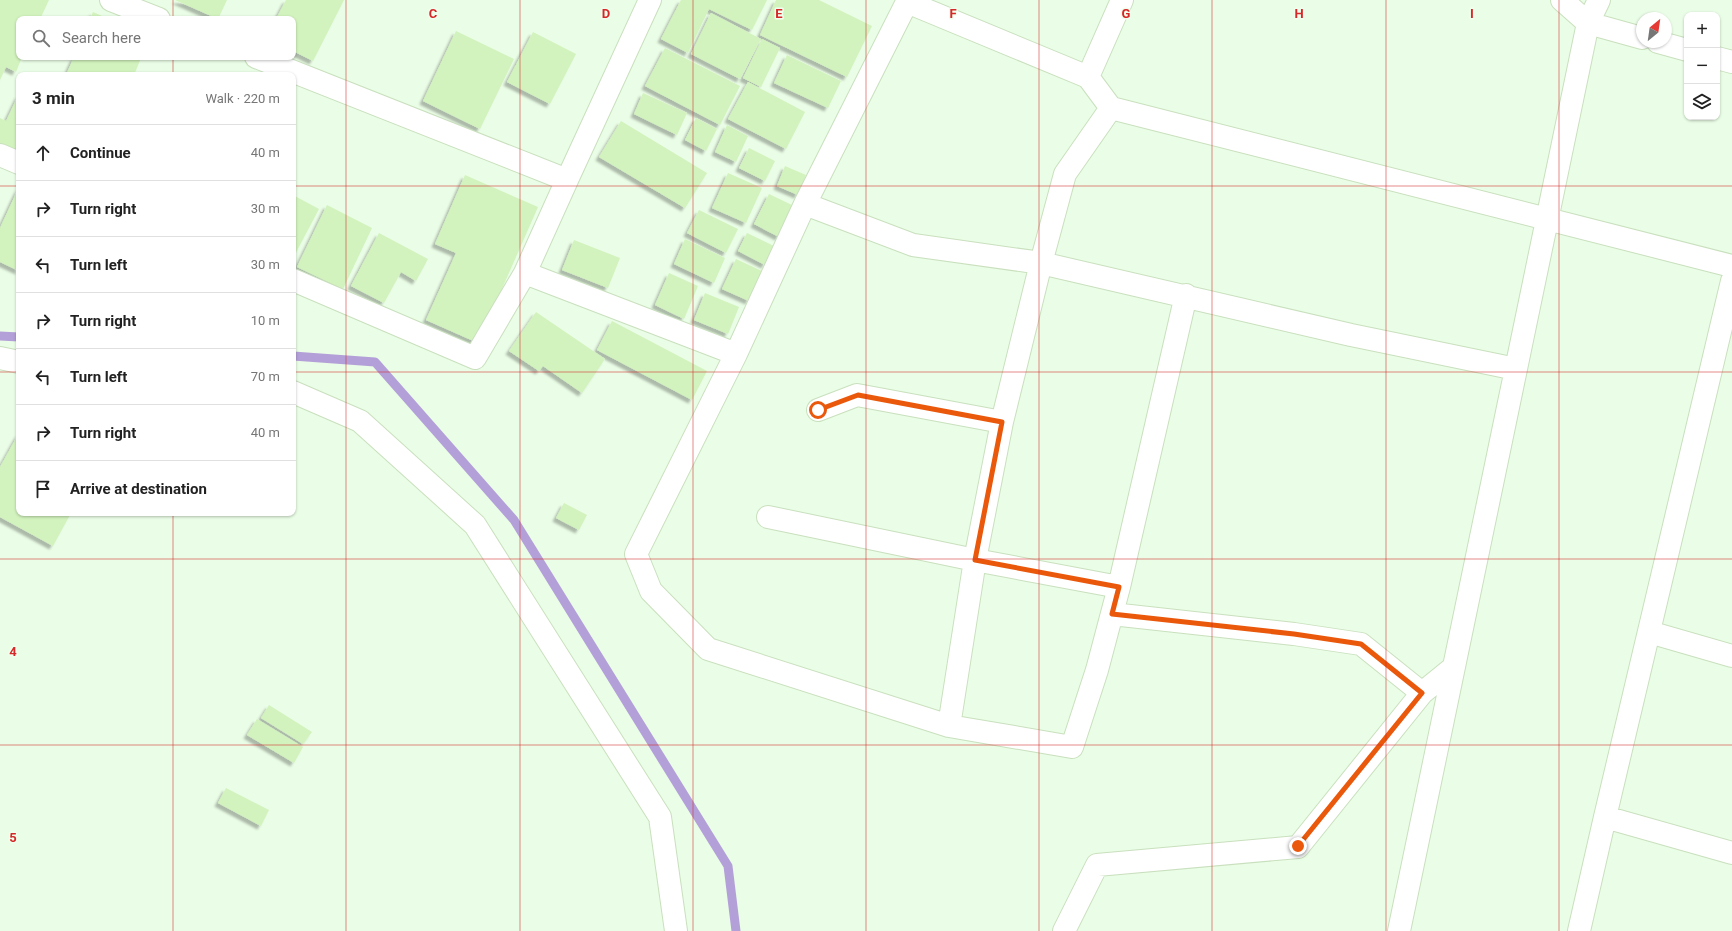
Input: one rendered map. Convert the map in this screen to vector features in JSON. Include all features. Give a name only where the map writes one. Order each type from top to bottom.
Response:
[{"type":"street","points":[[111,0],[151,16]]},
{"type":"street","points":[[296,281],[474,358],[525,273],[650,0]]},
{"type":"street","points":[[1088,77],[1122,0]]},
{"type":"street","points":[[1562,0],[1588,23],[1636,36]]},
{"type":"street","points":[[1399,931],[1588,23],[1599,0]]},
{"type":"street","points":[[1186,295],[1119,587],[1072,747],[949,726],[708,650],[651,591],[636,554],[736,354],[805,204],[907,1],[1088,77],[1111,108],[1732,266]]},
{"type":"street","points":[[1672,46],[1684,49]]},
{"type":"street","points":[[1720,59],[1732,62]]},
{"type":"street","points":[[264,60],[294,72]]},
{"type":"street","points":[[296,73],[567,180]]},
{"type":"street","points":[[949,726],[975,560],[1002,422],[1041,263],[1065,174],[1111,108]]},
{"type":"street","points":[[0,155],[16,162]]},
{"type":"street","points":[[805,204],[913,246],[1041,263],[1186,295],[1351,335],[1516,369]]},
{"type":"street","points":[[525,273],[736,354]]},
{"type":"street","points":[[1580,931],[1605,817],[1732,280]]},
{"type":"street","points":[[0,358],[16,361]]},
{"type":"street","points":[[296,393],[360,421],[474,525],[660,817],[676,931]]},
{"type":"street","points":[[818,410],[858,395],[1002,422]]},
{"type":"street","points":[[768,517],[975,560],[1119,587]]},
{"type":"street","points":[[1112,614],[1294,634],[1361,644],[1422,693]]},
{"type":"street","points":[[1649,632],[1732,656]]},
{"type":"street","points":[[1064,931],[1097,865],[1298,846],[1422,693],[1454,667]]},
{"type":"street","points":[[1605,817],[1732,854]]},
{"type":"building","points":[[0,0],[49,0],[41,16],[16,16],[16,60],[21,60],[16,72],[6,67],[0,80]]},
{"type":"building","points":[[175,0],[227,0],[219,16],[211,16]]},
{"type":"building","points":[[286,0],[344,0],[313,61],[296,52],[296,16],[278,16]]},
{"type":"building","points":[[681,0],[767,0],[752,30],[709,9],[688,53],[661,39]]},
{"type":"building","points":[[776,0],[819,0],[872,26],[847,77],[760,35]]},
{"type":"building","points":[[93,12],[102,16],[91,16]]},
{"type":"building","points":[[711,13],[761,39],[740,79],[691,54]]},
{"type":"building","points":[[456,31],[514,59],[480,129],[423,101]]},
{"type":"building","points":[[533,32],[576,54],[550,104],[507,82]]},
{"type":"building","points":[[762,39],[780,48],[761,87],[743,78]]},
{"type":"building","points":[[665,48],[740,86],[720,125],[645,86]]},
{"type":"building","points":[[787,55],[841,81],[828,108],[774,83]]},
{"type":"building","points":[[73,60],[140,60],[135,72],[67,72]]},
{"type":"building","points":[[748,82],[805,112],[786,149],[728,119]]},
{"type":"building","points":[[643,93],[687,113],[677,135],[634,114]]},
{"type":"building","points":[[16,100],[16,153],[0,145],[0,118],[6,121]]},
{"type":"building","points":[[696,118],[717,129],[706,151],[685,140]]},
{"type":"building","points":[[621,121],[707,173],[685,208],[599,157]]},
{"type":"building","points":[[727,125],[748,136],[736,162],[715,152]]},
{"type":"building","points":[[749,148],[775,161],[765,181],[739,168]]},
{"type":"building","points":[[785,166],[806,175],[798,195],[777,186]]},
{"type":"building","points":[[728,173],[762,188],[746,223],[712,208]]},
{"type":"building","points":[[465,175],[538,207],[478,343],[426,320],[456,253],[435,244]]},
{"type":"building","points":[[16,193],[16,270],[0,262],[0,228]]},
{"type":"building","points":[[769,194],[794,206],[779,237],[754,224]]},
{"type":"building","points":[[296,197],[319,209],[296,252]]},
{"type":"building","points":[[327,205],[372,228],[343,289],[297,267]]},
{"type":"building","points":[[699,210],[738,229],[726,253],[687,233]]},
{"type":"building","points":[[379,233],[428,259],[416,281],[401,272],[384,303],[351,286]]},
{"type":"building","points":[[747,233],[774,246],[765,265],[738,251]]},
{"type":"building","points":[[685,239],[725,258],[714,283],[674,264]]},
{"type":"building","points":[[574,240],[620,258],[608,288],[562,270]]},
{"type":"building","points":[[736,259],[762,271],[749,301],[722,289]]},
{"type":"building","points":[[669,273],[698,286],[684,319],[655,305]]},
{"type":"building","points":[[705,293],[739,307],[728,334],[694,320]]},
{"type":"building","points":[[536,312],[605,359],[582,393],[543,366],[539,371],[509,351]]},
{"type":"building","points":[[612,321],[707,371],[692,400],[597,350]]},
{"type":"building","points":[[16,438],[16,516],[69,516],[53,546],[0,517],[0,467]]},
{"type":"building","points":[[564,503],[587,515],[579,530],[556,518]]},
{"type":"building","points":[[269,705],[312,732],[303,744],[261,718]]},
{"type":"building","points":[[257,719],[303,747],[294,763],[247,735]]},
{"type":"building","points":[[226,788],[269,810],[261,826],[218,803]]},
{"type":"waterway","points":[[0,336],[16,337]]},
{"type":"waterway","points":[[296,356],[375,362],[514,520],[728,866],[736,931]]},
{"type":"route","points":[[818,410],[858,395],[1002,422],[975,560],[1119,587],[1112,614],[1294,634],[1361,644],[1422,693],[1298,846]]}]
